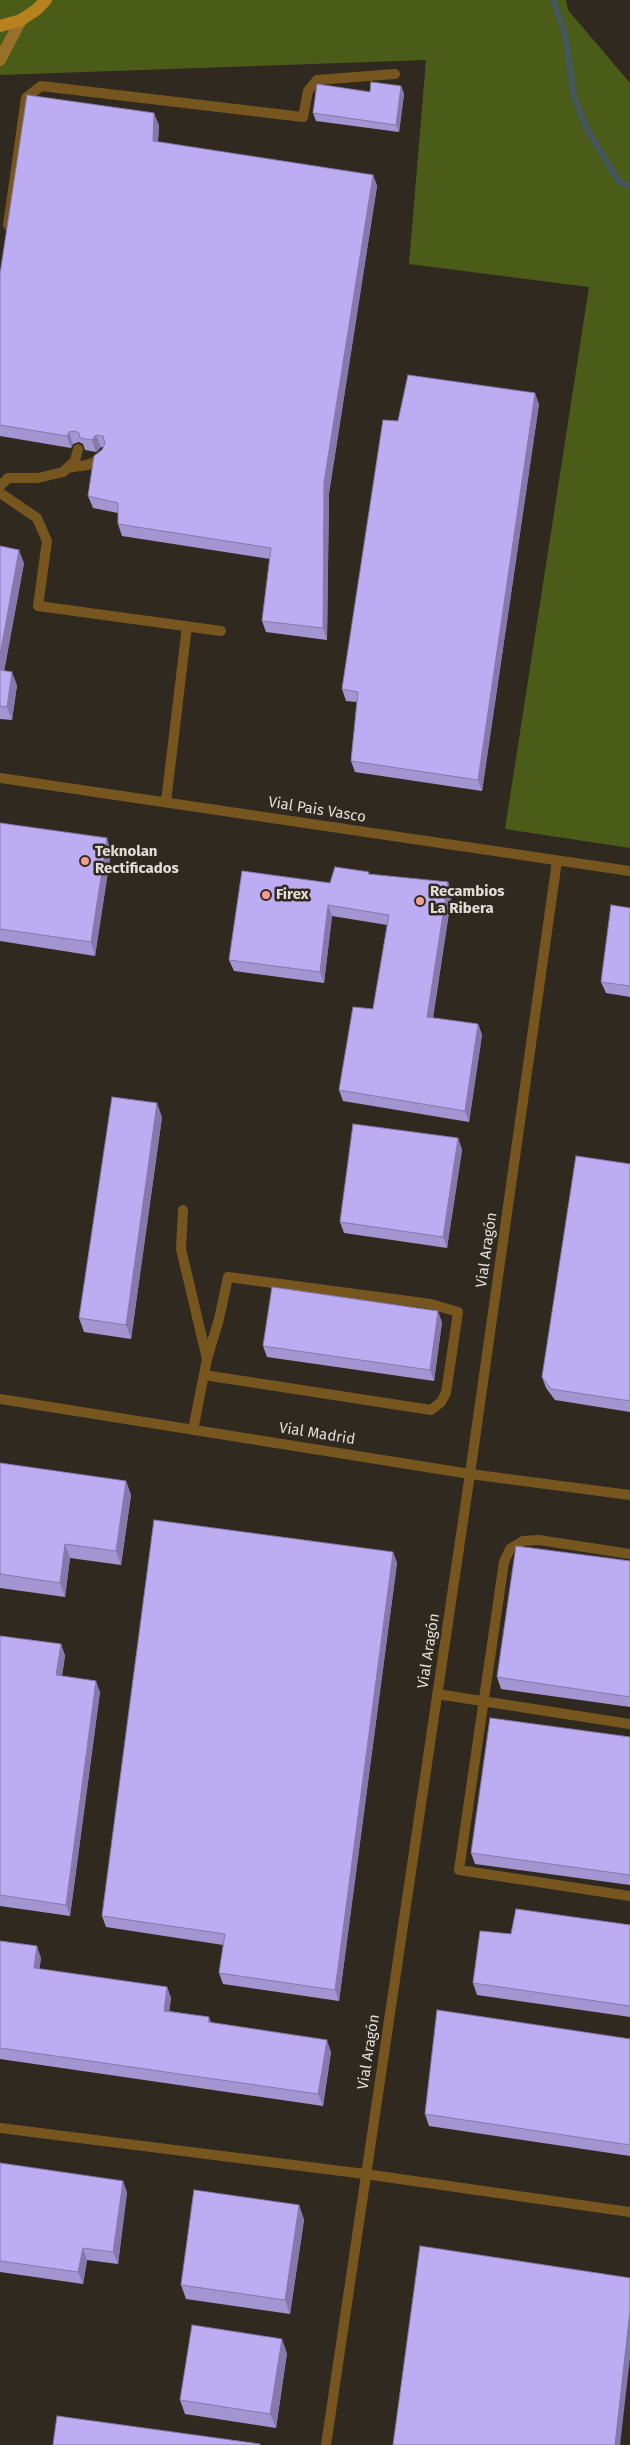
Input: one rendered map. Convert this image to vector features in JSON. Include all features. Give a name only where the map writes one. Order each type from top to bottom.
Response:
[{"type":"main road","points":[[0,26],[21,20],[36,10],[46,0]]},
{"type":"street","points":[[0,60],[21,20]]},
{"type":"lane","points":[[5,240],[26,98],[41,86],[303,117],[308,91],[317,80],[395,74]]},
{"type":"lane","points":[[0,486],[8,478],[52,476],[75,461],[78,449]]},
{"type":"lane","points":[[67,468],[95,462],[102,457],[103,453]]},
{"type":"lane","points":[[0,493],[37,518],[47,541],[38,606],[221,630]]},
{"type":"lane","points":[[166,802],[187,626]]},
{"type":"lane","name":"Vial Pais Vasco","points":[[0,778],[630,871]]},
{"type":"lane","name":"Vial Aragón","points":[[326,2445],[438,1694],[557,861]]},
{"type":"lane","points":[[183,1210],[181,1249],[207,1360]]},
{"type":"lane","points":[[193,1430],[204,1375],[207,1360],[228,1277],[431,1304],[458,1312],[446,1392],[441,1402],[431,1410],[204,1375]]},
{"type":"lane","name":"Vial Madrid","points":[[0,1399],[470,1474],[630,1495]]},
{"type":"lane","points":[[630,1554],[539,1540],[523,1541],[510,1549],[504,1562],[459,1870],[630,1896]]},
{"type":"lane","points":[[438,1694],[630,1724]]},
{"type":"lane","points":[[0,2128],[365,2174],[630,2212]]},
{"type":"green space","points":[[0,0],[566,0],[568,10],[630,83],[630,848],[505,829],[589,287],[409,264],[426,60],[0,75]]},
{"type":"building","points":[[371,82],[401,86],[396,125],[313,113],[317,84],[370,92]]},
{"type":"building","points":[[27,95],[154,113],[153,141],[373,175],[324,482],[323,628],[262,621],[271,548],[118,524],[118,503],[88,496],[94,456],[102,450],[105,443],[103,436],[96,435],[92,440],[80,438],[79,433],[75,431],[69,432],[67,436],[0,425],[0,274]]},
{"type":"building","points":[[408,375],[535,393],[478,780],[351,761],[358,692],[342,689],[383,420],[398,421]]},
{"type":"building","points":[[0,546],[19,550],[0,655]]},
{"type":"building","points":[[0,670],[12,672],[7,707],[0,706]]},
{"type":"building","points":[[0,823],[107,838],[91,942],[0,929]]},
{"type":"building","points":[[335,867],[369,872],[368,874],[448,882],[427,1017],[478,1024],[465,1111],[339,1090],[353,1007],[373,1009],[389,915],[328,905],[320,972],[229,960],[242,871],[330,883]]},
{"type":"building","points":[[611,905],[630,908],[630,986],[601,982]]},
{"type":"building","points":[[112,1097],[157,1103],[126,1325],[79,1318]]},
{"type":"building","points":[[353,1124],[458,1138],[443,1237],[340,1222]]},
{"type":"building","points":[[576,1156],[630,1164],[630,1401],[551,1389],[542,1377]]},
{"type":"building","points":[[272,1287],[438,1311],[430,1370],[263,1346]]},
{"type":"building","points":[[0,1463],[126,1481],[116,1551],[65,1544],[60,1583],[0,1574]]},
{"type":"building","points":[[154,1520],[393,1552],[335,1990],[219,1973],[225,1934],[102,1916]]},
{"type":"building","points":[[516,1546],[630,1561],[630,1697],[497,1677]]},
{"type":"building","points":[[0,1636],[61,1644],[56,1675],[96,1681],[66,1905],[0,1895]]},
{"type":"building","points":[[490,1718],[630,1737],[630,1875],[471,1853]]},
{"type":"building","points":[[516,1909],[630,1925],[630,2006],[473,1983],[480,1931],[511,1934]]},
{"type":"building","points":[[0,1941],[37,1946],[34,1968],[167,1987],[164,2011],[209,2017],[208,2022],[327,2040],[318,2094],[0,2048]]},
{"type":"building","points":[[437,2010],[630,2039],[630,2145],[425,2114]]},
{"type":"building","points":[[0,2163],[123,2181],[113,2252],[83,2248],[78,2272],[0,2261]]},
{"type":"building","points":[[194,2190],[299,2205],[285,2300],[181,2285]]},
{"type":"building","points":[[420,2246],[630,2278],[630,2311],[615,2445],[393,2445]]},
{"type":"building","points":[[192,2325],[282,2339],[270,2414],[180,2400]]},
{"type":"building","points":[[57,2416],[260,2444],[260,2445],[53,2445]]},
{"type":"waterway","points":[[553,0],[565,33],[574,97],[587,129],[619,182],[630,186]]},
{"type":"place","name":"Teknolan Rectificados","points":[[85,861]]},
{"type":"place","name":"Firex","points":[[266,895]]},
{"type":"place","name":"Recambios La Ribera","points":[[420,901]]}]
